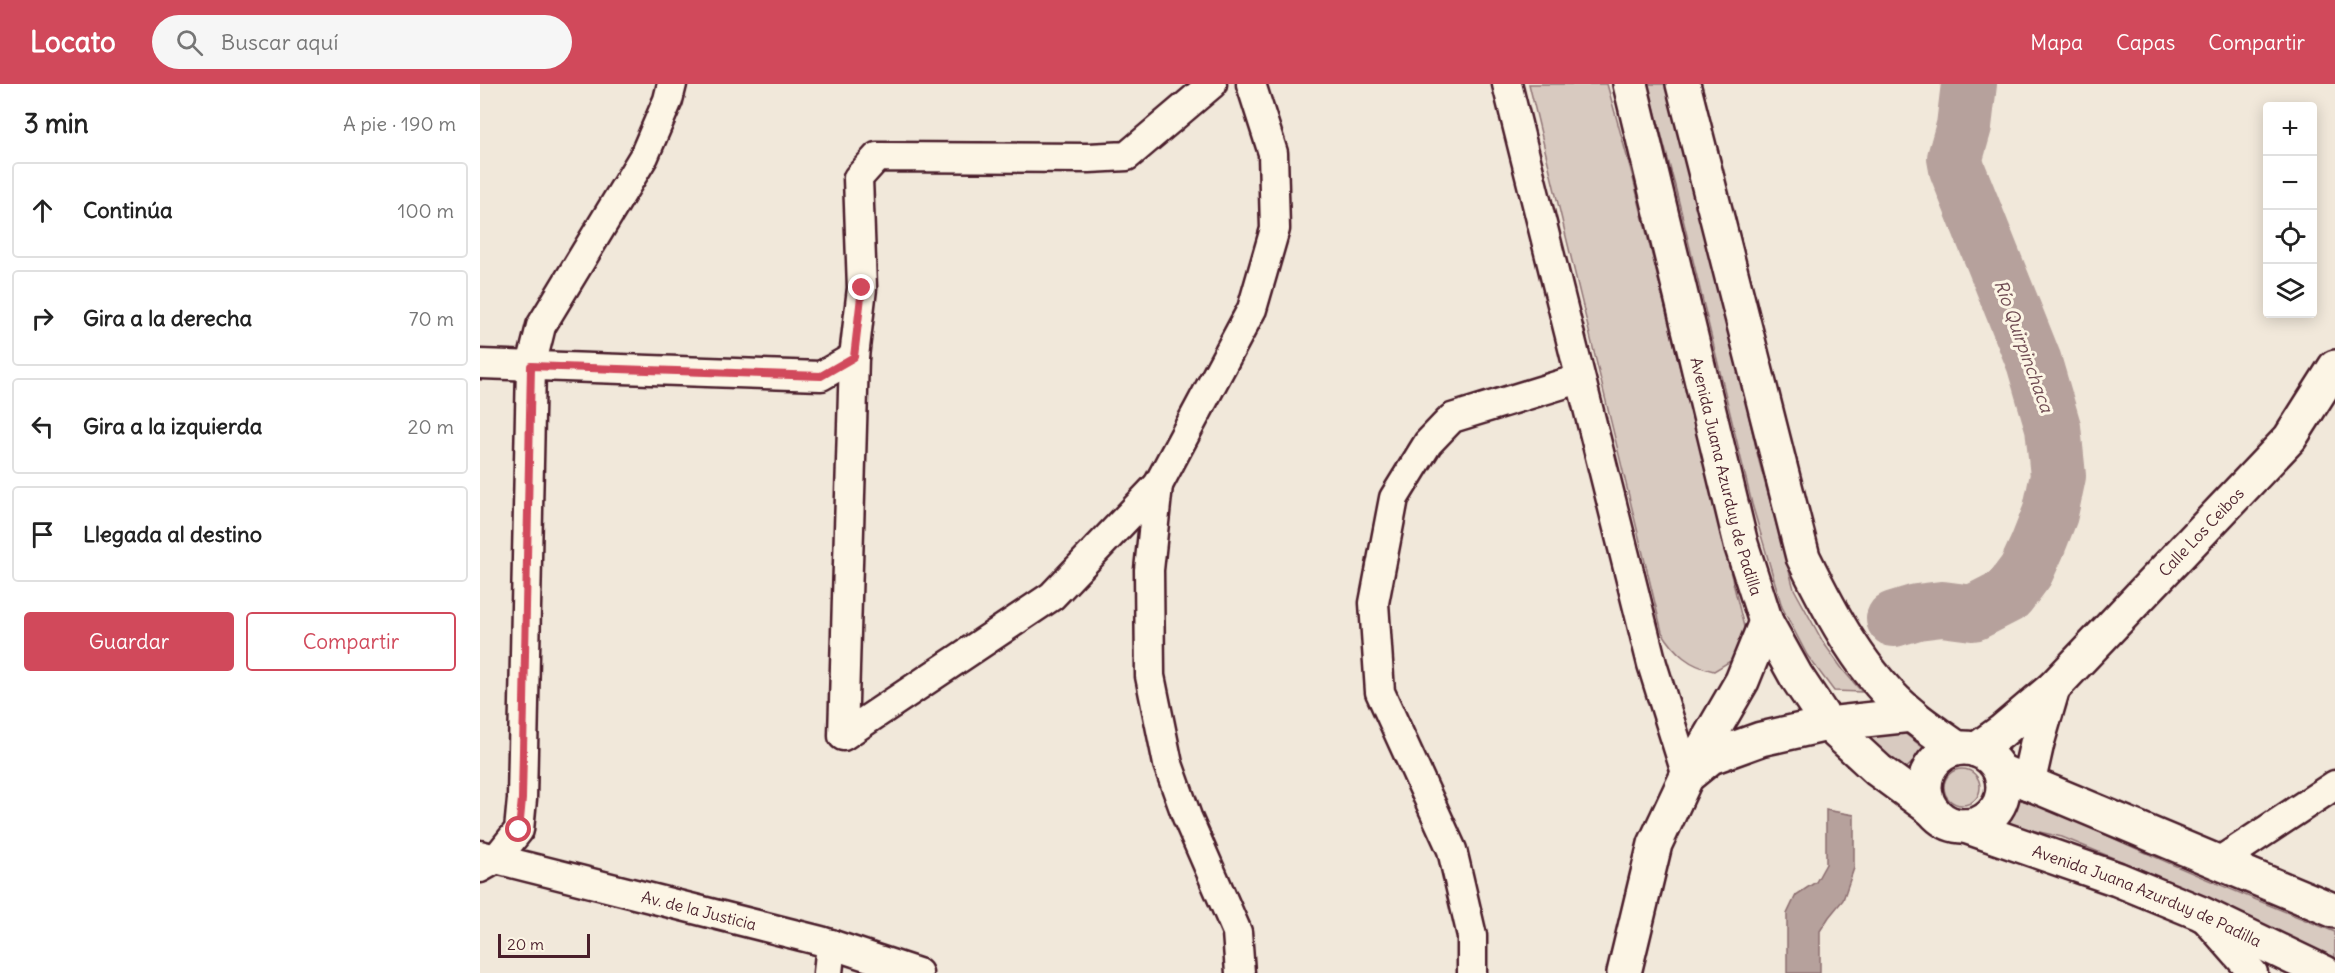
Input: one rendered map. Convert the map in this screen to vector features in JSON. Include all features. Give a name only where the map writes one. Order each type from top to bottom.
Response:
[{"type":"main road","name":"Avenida Juana Azurduy de Padilla","points":[[1630,84],[1741,544],[1766,622],[1796,676],[1828,724],[1878,770],[1931,809]]},
{"type":"main road","points":[[1683,84],[1803,557],[1825,603],[1851,647],[1891,696],[1911,715],[1966,749],[1992,759],[2014,777],[2335,911]]},
{"type":"main road","name":"Calle Los Ceibos","points":[[1966,749],[2001,732],[2053,688],[2290,438],[2335,368]]},
{"type":"main road","points":[[1624,973],[1655,844],[1687,776],[1742,681],[1766,622]]},
{"type":"main road","name":"Calle Los Ceibos","points":[[2014,777],[2037,743],[2053,688]]},
{"type":"main road","points":[[1687,776],[1711,757],[1761,739],[1828,724],[1911,715]]},
{"type":"main road","points":[[1966,749],[1944,752],[1934,760],[1927,771],[1924,784],[1925,797],[1931,809],[1940,819],[1952,825],[1965,826],[1989,817],[1998,807],[2003,782],[2014,777]]},
{"type":"main road","name":"Avenida Juana Azurduy de Padilla","points":[[1965,826],[2117,879],[2200,913],[2325,973]]},
{"type":"street","points":[[485,861],[519,830],[522,799],[531,366],[541,326],[644,156],[668,100],[672,84]]},
{"type":"street","points":[[1198,89],[1127,156],[1089,158],[878,157],[858,178],[862,288],[854,357],[843,736],[1052,596],[1158,485],[1252,309],[1275,229],[1273,153],[1251,84]]},
{"type":"street","points":[[1507,84],[1652,664],[1687,776]]},
{"type":"street","points":[[480,364],[821,376],[854,357]]},
{"type":"street","points":[[1472,973],[1472,936],[1452,850],[1380,692],[1374,603],[1394,498],[1428,443],[1452,418],[1579,379]]},
{"type":"street","points":[[1158,485],[1149,570],[1150,676],[1168,764],[1187,817],[1237,932],[1240,973]]},
{"type":"street","points":[[2217,863],[2335,785]]},
{"type":"street","name":"Av. de la Justicia","points":[[485,861],[831,944],[918,973]]},
{"type":"street","points":[[2200,913],[2253,973]]},
{"type":"street","points":[[828,973],[831,944]]},
{"type":"shaded area","points":[[1529,84],[1607,84],[1633,178],[1745,631],[1737,657],[1714,671],[1697,666],[1684,658],[1662,632]]},
{"type":"shaded area","points":[[1648,84],[1667,84],[1687,155],[1759,461],[1794,589],[1823,642],[1862,692],[1834,691],[1807,655],[1782,607],[1752,504]]},
{"type":"shaded area","points":[[1890,722],[1926,750],[1902,772],[1860,730]]},
{"type":"shaded area","points":[[1962,769],[1975,774],[1980,787],[1975,800],[1962,805],[1949,800],[1944,787],[1949,774]]},
{"type":"shaded area","points":[[2012,790],[2132,847],[2335,932],[2335,961],[2221,911],[2145,871],[2062,837],[2003,824]]},
{"type":"shaded area","points":[[1826,810],[1854,815],[1854,868],[1843,900],[1820,931],[1820,973],[1787,973],[1787,914],[1796,895],[1816,882],[1826,864]]},
{"type":"waterway","name":"Río Quirpinchaca","points":[[1894,619],[1917,612],[1942,609],[1973,613],[2008,595],[2026,571],[2037,547],[2050,514],[2058,476],[2053,427],[2034,362],[1957,169],[1955,158],[1964,126],[1969,84]]},
{"type":"route","points":[[519,830],[522,799],[531,366],[821,376],[854,357],[862,288]]}]
